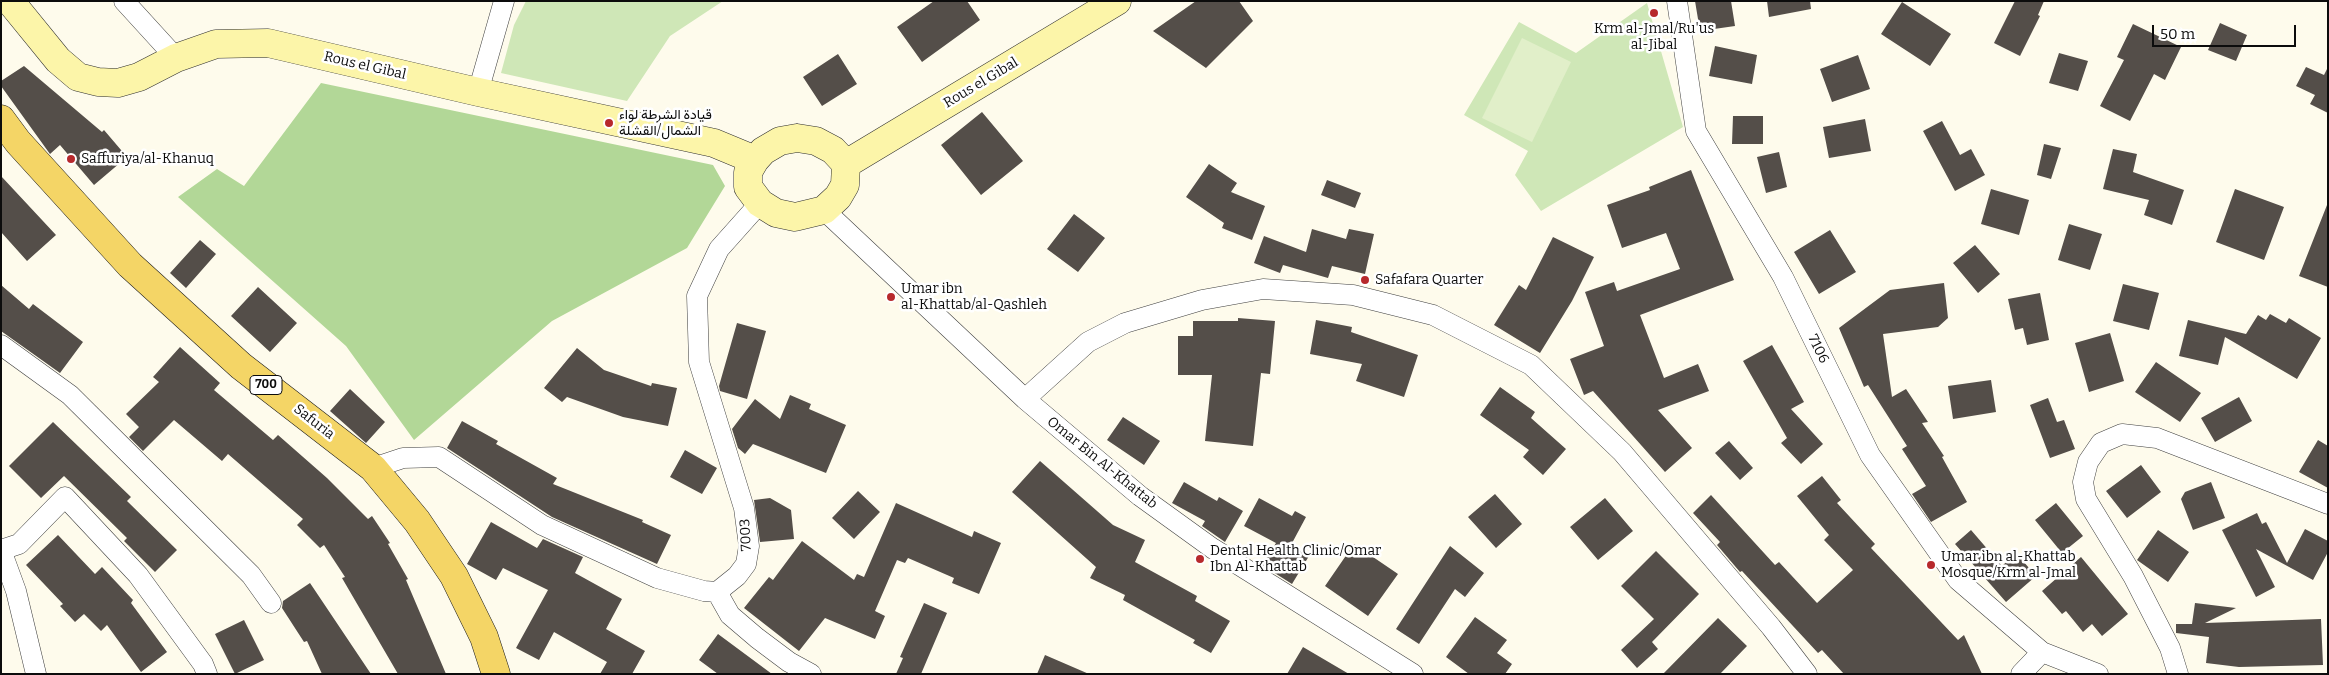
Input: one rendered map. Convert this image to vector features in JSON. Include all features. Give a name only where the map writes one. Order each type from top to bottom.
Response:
[{"type":"main road","name":"Safuria","points":[[1,119],[18,142],[130,265],[241,366],[373,468],[417,521],[454,576],[484,637],[496,674]]},
{"type":"street","name":"Rous el Gibal","points":[[10,1],[58,60],[78,78],[118,83],[140,77],[176,58],[216,44],[241,42],[268,43],[478,92],[714,143],[755,160]]},
{"type":"street","points":[[124,1],[176,58]]},
{"type":"street","points":[[478,92],[504,1]]},
{"type":"street","name":"Rous el Gibal","points":[[846,164],[1117,1]]},
{"type":"street","name":"7106","points":[[1677,1],[1696,131],[1783,277],[1870,455],[1958,580],[2042,652],[2098,674]]},
{"type":"street","points":[[797,138],[816,141],[833,150],[846,164],[845,185],[838,198],[824,210],[795,217],[776,213],[760,203],[748,187],[748,172],[763,151],[780,142],[797,138]]},
{"type":"street","name":"7003","points":[[717,592],[738,576],[746,564],[749,546],[744,508],[700,362],[697,296],[719,249],[760,203]]},
{"type":"street","name":"Omar Bin Al-Khattab","points":[[824,210],[1025,400],[1140,496],[1212,548],[1413,674]]},
{"type":"street","points":[[1025,400],[1088,342],[1125,323],[1202,300],[1263,290],[1344,294],[1433,315],[1531,366],[1622,452],[1771,627],[1807,674]]},
{"type":"street","points":[[1,345],[70,395],[251,575],[271,603]]},
{"type":"street","points":[[2178,674],[2170,648],[2133,576],[2086,499],[2083,482],[2088,462],[2101,443],[2122,434],[2157,438],[2328,504]]},
{"type":"street","points":[[373,468],[403,458],[439,457],[542,525],[656,578],[704,591],[717,592],[730,615],[789,662],[810,674]]},
{"type":"street","points":[[36,674],[16,590],[1,550],[19,544],[65,498],[138,575],[203,664],[207,674]]},
{"type":"street","points":[[480,674],[484,637]]},
{"type":"street","points":[[2021,674],[2042,652]]},
{"type":"green space","points":[[526,1],[723,1],[670,36],[627,101],[501,73],[514,25]]},
{"type":"green space","points":[[1647,3],[1683,127],[1541,211],[1515,175],[1528,151],[1464,115],[1519,22],[1576,53]]},
{"type":"green space","points":[[1522,38],[1571,62],[1532,142],[1482,118]]},
{"type":"green space","points":[[321,83],[713,165],[725,186],[687,248],[552,321],[414,440],[346,346],[178,197],[217,169],[244,186]]},
{"type":"building","points":[[934,1],[967,1],[980,20],[922,62],[897,27]]},
{"type":"building","points":[[1196,1],[1239,1],[1253,21],[1206,68],[1153,31]]},
{"type":"building","points":[[1695,1],[1731,1],[1735,26],[1700,31]]},
{"type":"building","points":[[1767,1],[1810,1],[1811,9],[1769,17]]},
{"type":"building","points":[[2015,1],[2044,1],[2038,15],[2040,16],[2020,56],[1994,43]]},
{"type":"building","points":[[1902,2],[1951,34],[1930,66],[1881,34]]},
{"type":"building","points":[[2220,23],[2247,35],[2236,61],[2208,50]]},
{"type":"building","points":[[2133,24],[2181,47],[2165,80],[2154,74],[2130,121],[2100,106],[2124,60],[2117,57]]},
{"type":"building","points":[[1715,46],[1757,55],[1752,84],[1709,76]]},
{"type":"building","points":[[2059,53],[2088,61],[2078,91],[2049,83]]},
{"type":"building","points":[[838,54],[857,84],[822,106],[803,77]]},
{"type":"building","points":[[1858,55],[1870,89],[1832,102],[1820,69]]},
{"type":"building","points":[[24,66],[102,132],[104,130],[127,157],[94,185],[60,145],[50,154],[1,86],[1,81]]},
{"type":"building","points":[[2306,67],[2324,75],[2328,67],[2328,113],[2310,104],[2315,95],[2296,86]]},
{"type":"building","points":[[982,112],[1023,161],[981,195],[941,145]]},
{"type":"building","points":[[1733,116],[1763,116],[1763,144],[1732,144]]},
{"type":"building","points":[[1865,119],[1871,151],[1829,158],[1823,127]]},
{"type":"building","points":[[1942,121],[1960,155],[1971,149],[1985,175],[1955,191],[1923,131]]},
{"type":"building","points":[[2044,144],[2061,148],[2051,179],[2037,175]]},
{"type":"building","points":[[2113,149],[2137,154],[2133,172],[2184,190],[2172,225],[2144,215],[2149,200],[2103,189]]},
{"type":"building","points":[[1779,152],[1787,187],[1766,193],[1757,157]]},
{"type":"building","points":[[1209,164],[1237,183],[1231,192],[1265,206],[1252,240],[1222,228],[1224,223],[1186,197]]},
{"type":"building","points":[[1691,170],[1734,280],[1640,315],[1664,378],[1698,364],[1709,391],[1658,410],[1692,448],[1665,472],[1593,391],[1584,395],[1570,359],[1604,346],[1585,292],[1614,282],[1617,291],[1680,269],[1666,233],[1622,248],[1607,205],[1650,190],[1649,187]]},
{"type":"building","points":[[1,176],[56,235],[27,261],[1,232]]},
{"type":"building","points":[[1327,180],[1361,193],[1355,208],[1321,195]]},
{"type":"building","points":[[1991,189],[2029,200],[2019,235],[1981,224]]},
{"type":"building","points":[[2235,189],[2284,207],[2264,260],[2216,242]]},
{"type":"building","points":[[2328,205],[2328,287],[2299,276]]},
{"type":"building","points":[[1074,214],[1105,238],[1078,272],[1047,249]]},
{"type":"building","points":[[2069,224],[2102,234],[2090,270],[2058,260]]},
{"type":"building","points":[[1312,229],[1346,239],[1349,229],[1374,234],[1365,274],[1332,266],[1328,278],[1283,265],[1280,273],[1254,263],[1264,236],[1306,252]]},
{"type":"building","points":[[1830,230],[1856,272],[1819,294],[1794,252]]},
{"type":"building","points":[[1553,237],[1594,257],[1572,301],[1540,353],[1494,325],[1519,285],[1526,290]]},
{"type":"building","points":[[200,240],[216,254],[186,288],[170,273]]},
{"type":"building","points":[[1975,245],[2000,274],[1978,293],[1953,263]]},
{"type":"building","points":[[1944,283],[1948,318],[1938,327],[1883,334],[1892,397],[1906,389],[1928,422],[1922,423],[1944,456],[1942,457],[1967,502],[1931,522],[1912,494],[1926,486],[1902,449],[1907,446],[1868,385],[1864,387],[1839,328],[1890,290]]},
{"type":"building","points":[[2123,284],[2159,293],[2149,330],[2113,321]]},
{"type":"building","points":[[1,285],[29,309],[33,304],[83,342],[60,373],[1,331]]},
{"type":"building","points":[[258,287],[297,323],[270,352],[231,316]]},
{"type":"building","points":[[2040,293],[2049,340],[2027,345],[2023,328],[2015,330],[2008,299]]},
{"type":"building","points":[[2270,314],[2286,323],[2289,318],[2321,338],[2297,379],[2225,337],[2218,365],[2179,356],[2188,320],[2246,334],[2258,315],[2266,320]]},
{"type":"building","points":[[1238,318],[1275,321],[1270,374],[1261,373],[1253,446],[1205,441],[1212,375],[1178,375],[1178,336],[1193,336],[1193,321],[1238,321]]},
{"type":"building","points":[[1316,320],[1352,327],[1351,332],[1418,355],[1404,397],[1356,381],[1362,364],[1310,354]]},
{"type":"building","points":[[737,323],[766,331],[747,399],[720,391],[719,386]]},
{"type":"building","points":[[2110,333],[2124,381],[2089,392],[2075,343]]},
{"type":"building","points":[[1772,345],[1804,402],[1791,409],[1823,444],[1801,464],[1781,443],[1787,438],[1743,361]]},
{"type":"building","points":[[180,347],[220,383],[214,390],[273,440],[278,435],[327,478],[368,519],[372,516],[390,543],[388,544],[408,579],[406,580],[446,674],[398,674],[342,578],[345,577],[324,545],[320,548],[297,525],[303,519],[228,454],[222,461],[174,420],[143,451],[129,437],[139,427],[126,414],[159,382],[153,377]]},
{"type":"building","points":[[577,348],[604,370],[651,386],[652,383],[677,388],[668,426],[623,417],[567,397],[562,402],[544,388]]},
{"type":"building","points":[[2156,362],[2201,393],[2180,422],[2135,392]]},
{"type":"building","points":[[1991,380],[1996,412],[1953,419],[1948,386]]},
{"type":"building","points":[[1500,387],[1535,412],[1531,418],[1566,449],[1543,475],[1523,457],[1529,450],[1480,415]]},
{"type":"building","points":[[350,389],[385,422],[366,443],[330,411]]},
{"type":"building","points":[[790,395],[811,404],[809,409],[846,425],[826,473],[753,444],[745,454],[738,448],[732,429],[755,399],[780,419]]},
{"type":"building","points":[[2239,397],[2252,421],[2215,442],[2201,418]]},
{"type":"building","points":[[2048,398],[2057,422],[2064,420],[2075,449],[2050,458],[2030,405]]},
{"type":"building","points":[[1123,417],[1160,441],[1144,465],[1107,440]]},
{"type":"building","points":[[462,421],[498,441],[496,444],[557,478],[553,484],[643,520],[642,522],[671,535],[657,564],[552,517],[447,448]]},
{"type":"building","points":[[53,422],[131,497],[127,501],[177,550],[155,572],[124,541],[127,538],[64,476],[41,498],[9,466]]},
{"type":"building","points":[[2318,440],[2328,446],[2328,488],[2299,472]]},
{"type":"building","points":[[1729,441],[1753,468],[1740,480],[1715,453]]},
{"type":"building","points":[[685,450],[717,468],[702,494],[670,477]]},
{"type":"building","points":[[1040,461],[1113,525],[1145,540],[1135,562],[1197,596],[1195,601],[1230,621],[1211,653],[1193,643],[1195,640],[1123,600],[1125,595],[1090,578],[1096,567],[1012,492]]},
{"type":"building","points":[[2141,465],[2161,492],[2127,518],[2106,491]]},
{"type":"building","points":[[1822,476],[1841,500],[1837,503],[1875,544],[1871,548],[1958,640],[1964,635],[1982,674],[1844,674],[1822,650],[1818,653],[1742,571],[1740,572],[1717,545],[1720,542],[1693,513],[1711,495],[1775,565],[1779,562],[1817,603],[1853,570],[1824,540],[1829,535],[1797,496]]},
{"type":"building","points":[[1184,482],[1217,501],[1219,497],[1243,511],[1225,542],[1202,526],[1205,521],[1172,503]]},
{"type":"building","points":[[2211,482],[2225,518],[2193,530],[2181,499],[2185,492]]},
{"type":"building","points":[[858,491],[880,512],[854,539],[832,518]]},
{"type":"building","points":[[1495,494],[1522,524],[1496,548],[1468,517]]},
{"type":"building","points":[[770,498],[791,510],[794,539],[760,542],[754,500]]},
{"type":"building","points":[[1259,498],[1292,516],[1295,511],[1306,517],[1291,545],[1309,556],[1292,584],[1262,565],[1276,543],[1244,526]]},
{"type":"building","points":[[1605,498],[1633,531],[1598,560],[1570,527]]},
{"type":"building","points":[[896,503],[972,537],[974,531],[1001,543],[979,594],[952,583],[954,578],[908,558],[905,563],[897,560],[875,611],[885,616],[875,639],[825,618],[799,651],[744,608],[769,577],[773,580],[802,541],[854,580],[857,574],[864,577]]},
{"type":"building","points":[[2056,503],[2083,536],[2062,553],[2035,520]]},
{"type":"building","points":[[2257,513],[2262,524],[2266,522],[2287,563],[2305,529],[2328,541],[2328,552],[2313,580],[2256,549],[2275,587],[2256,597],[2222,530]]},
{"type":"building","points":[[491,522],[537,548],[543,539],[583,557],[575,573],[622,599],[606,629],[645,651],[632,674],[600,674],[607,662],[554,632],[539,660],[516,648],[548,590],[503,568],[496,580],[467,564]]},
{"type":"building","points":[[1971,530],[2002,566],[2016,553],[2036,576],[2006,602],[1955,544]]},
{"type":"building","points":[[2158,530],[2189,552],[2168,582],[2137,560]]},
{"type":"building","points":[[58,535],[95,574],[102,567],[133,600],[131,603],[167,652],[141,672],[107,625],[101,631],[84,614],[75,622],[60,606],[63,604],[26,565]]},
{"type":"building","points":[[1354,544],[1398,574],[1368,616],[1325,586]]},
{"type":"building","points":[[1450,546],[1484,573],[1465,597],[1455,589],[1419,644],[1396,629]]},
{"type":"building","points":[[1656,551],[1699,594],[1652,642],[1658,649],[1637,668],[1621,650],[1654,619],[1621,586]]},
{"type":"building","points":[[2081,557],[2128,614],[2102,636],[2092,624],[2083,632],[2066,611],[2062,614],[2042,591]]},
{"type":"building","points":[[310,583],[371,674],[322,674],[307,641],[304,642],[282,608],[283,601]]},
{"type":"building","points":[[924,603],[947,613],[921,674],[896,674],[903,658],[900,657]]},
{"type":"building","points":[[2195,603],[2236,608],[2205,623],[2321,619],[2323,665],[2239,667],[2206,663],[2209,637],[2176,633],[2176,624],[2192,624]]},
{"type":"building","points":[[1475,617],[1507,640],[1497,653],[1512,664],[1505,674],[1469,674],[1446,657]]},
{"type":"building","points":[[1718,618],[1747,646],[1720,674],[1663,674]]},
{"type":"building","points":[[244,620],[264,660],[235,674],[215,634]]},
{"type":"building","points":[[718,634],[772,674],[718,674],[699,660]]},
{"type":"building","points":[[1303,647],[1349,674],[1287,674]]},
{"type":"building","points":[[1045,655],[1089,674],[1037,674]]},
{"type":"place","name":"Krm al-Jmal/Ru'us al-Jibal","points":[[1654,13]]},
{"type":"place","name":"قيادة الشرطة لواء الشمال/القشلة","points":[[609,123]]},
{"type":"place","name":"Saffuriya/al-Khanuq","points":[[71,159]]},
{"type":"place","name":"Safafara Quarter","points":[[1365,280]]},
{"type":"place","name":"Umar ibn al-Khattab/al-Qashleh","points":[[891,297]]},
{"type":"place","name":"Dental Health Clinic/Omar Ibn Al-Khattab","points":[[1200,559]]},
{"type":"place","name":"Umar ibn al-Khattab Mosque/Krm al-Jmal","points":[[1931,565]]}]
